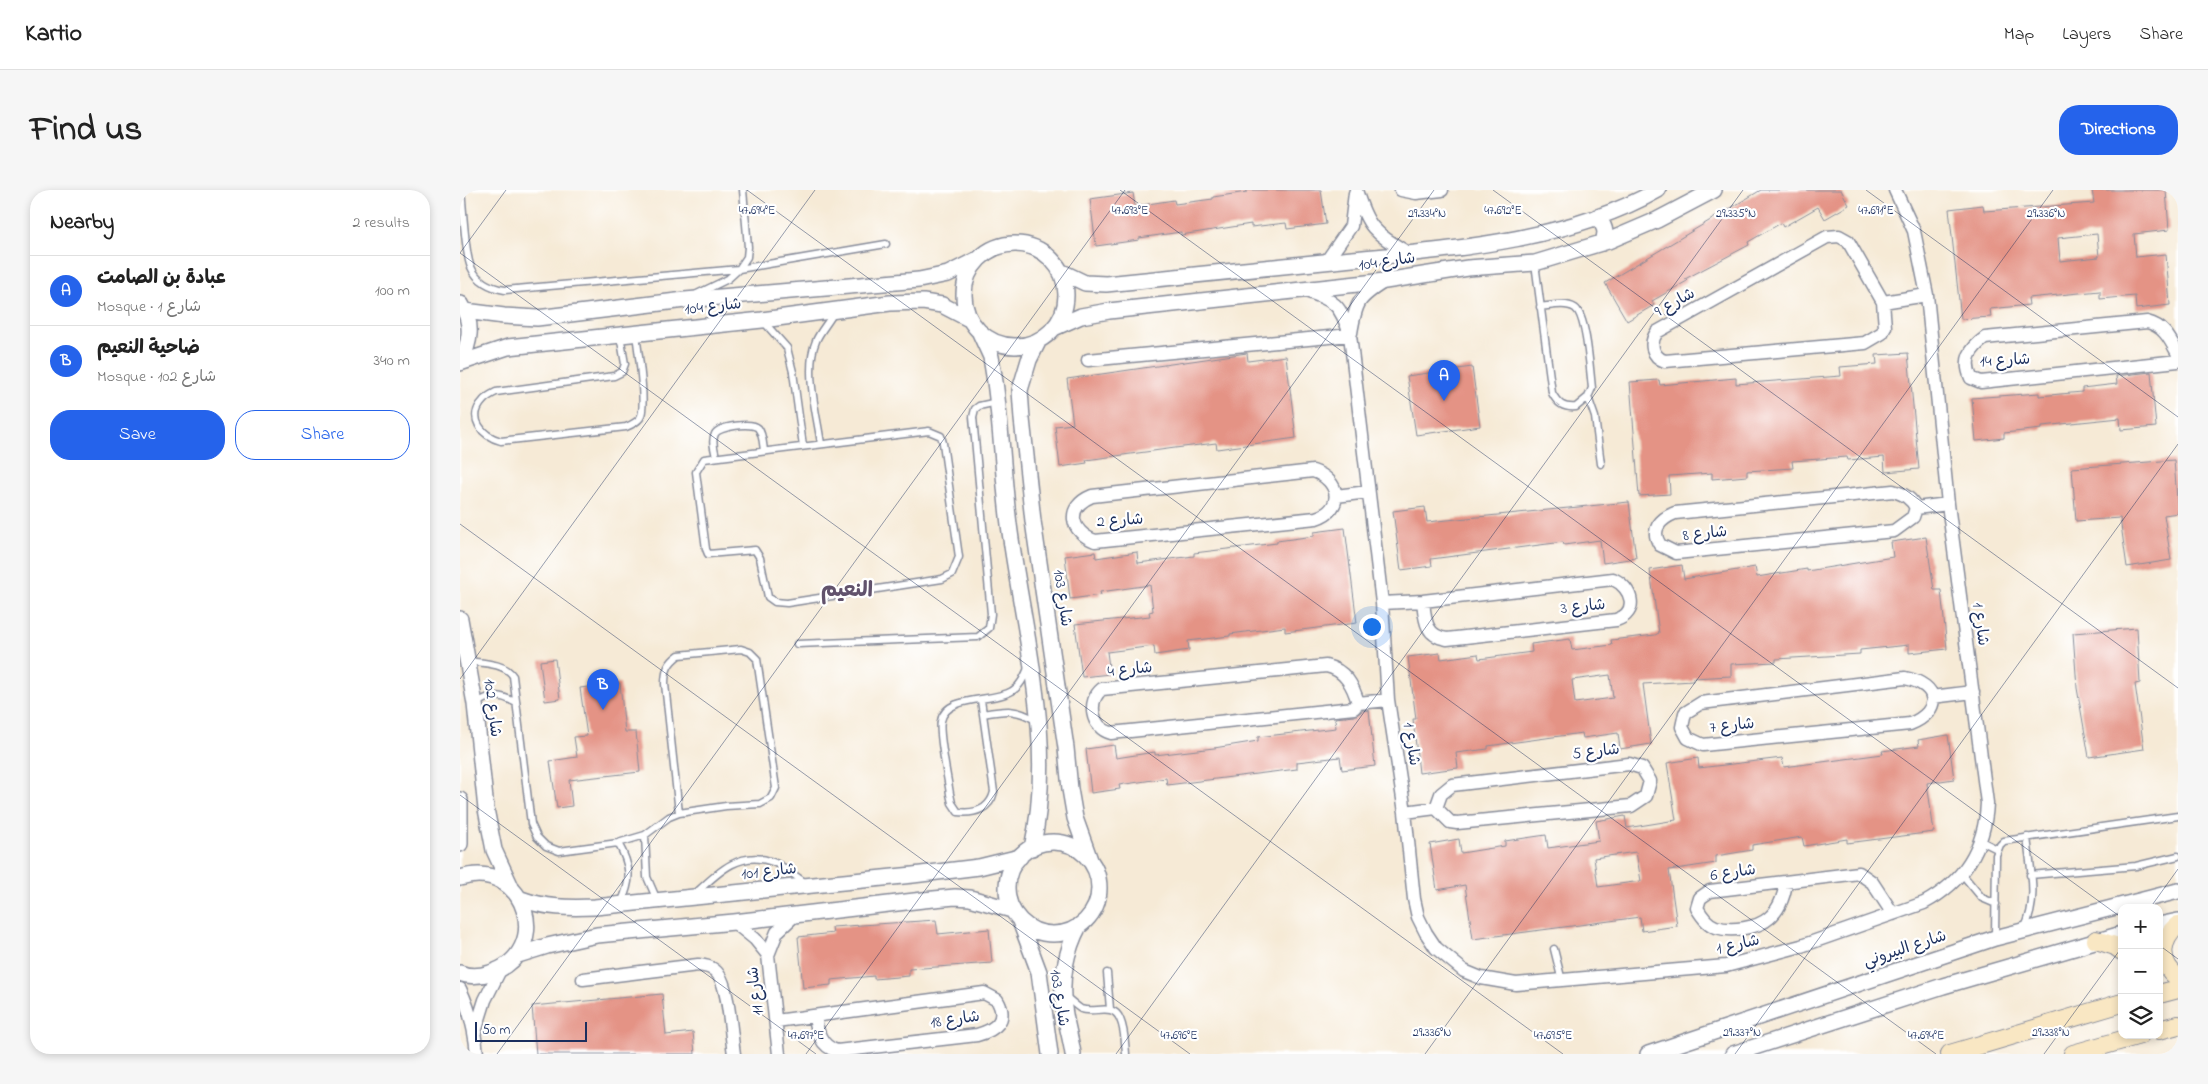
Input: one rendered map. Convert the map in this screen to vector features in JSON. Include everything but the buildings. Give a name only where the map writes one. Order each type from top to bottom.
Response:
[{"type":"main road","points":[[2178,923],[2163,944],[2162,951],[2168,970],[2178,978]]},
{"type":"main road","points":[[2096,940],[2119,949]]},
{"type":"main road","points":[[2163,993],[2178,989]]},
{"type":"main road","points":[[1950,1054],[2118,1001]]},
{"type":"main road","points":[[2163,1029],[2178,1025]]},
{"type":"main road","points":[[2072,1054],[2126,1039]]},
{"type":"street","points":[[1356,190],[1366,220],[1380,236],[1408,253]]},
{"type":"street","points":[[1326,262],[1351,226],[1356,190]]},
{"type":"street","points":[[1401,190],[1416,194],[1442,190]]},
{"type":"street","name":"شارع 104","points":[[1062,272],[1084,283],[1106,284],[1408,253],[1523,238],[1561,229],[1597,217],[1658,190]]},
{"type":"street","name":"شارع 1","points":[[1303,290],[1330,299],[1344,314],[1350,335],[1382,603],[1388,700],[1405,812],[1414,899],[1422,925],[1436,948],[1464,971],[1481,978],[1516,984],[1726,966],[1802,946],[1935,898],[1962,874],[1981,841],[1986,822],[1987,803],[1948,504],[1927,295],[1914,231],[1895,190]]},
{"type":"street","name":"شارع 104","points":[[1054,328],[1081,316],[1108,311],[1385,281],[1468,268],[1535,263],[1602,243],[1657,220],[1706,191]]},
{"type":"street","points":[[1597,217],[1605,228],[1605,237],[1602,243]]},
{"type":"street","name":"شارع 9","points":[[1839,236],[1848,241],[1883,302],[1885,328],[1876,338],[1865,343],[1665,361],[1657,356],[1652,347],[1653,337],[1657,332],[1827,237],[1839,236]]},
{"type":"street","points":[[980,333],[998,344],[1018,346],[1039,340],[1054,328],[1064,311],[1067,291],[1062,272],[1046,252],[1022,243],[997,246],[976,260],[966,278],[963,299],[969,319],[980,333],[991,357],[998,402],[1010,532],[1037,721],[1041,781],[1038,818],[1026,852]]},
{"type":"street","name":"شارع 104","points":[[463,306],[504,316],[537,318],[685,300],[919,280],[948,274],[976,260]]},
{"type":"street","name":"شارع 1","points":[[1350,335],[1354,312],[1362,296],[1385,281]]},
{"type":"street","points":[[1883,302],[1927,295]]},
{"type":"street","name":"شارع 104","points":[[460,363],[508,347],[762,320],[890,303],[923,302],[942,305],[969,319]]},
{"type":"street","points":[[460,363],[468,347],[470,328],[463,306]]},
{"type":"street","name":"شارع 14","points":[[2178,354],[2163,330],[2157,324],[2147,322],[1984,338],[1969,353],[1967,361],[1971,378],[1981,382],[2178,361]]},
{"type":"street","points":[[1088,360],[1350,335]]},
{"type":"street","name":"شارع 103","points":[[1039,340],[1028,360],[1020,390],[1027,471],[1066,748],[1070,789],[1075,818],[1090,860]]},
{"type":"street","name":"شارع 2","points":[[1303,472],[1313,472],[1326,478],[1332,483],[1336,496],[1332,507],[1323,516],[1316,518],[1095,541],[1083,536],[1074,523],[1074,513],[1077,507],[1092,496],[1303,472]]},
{"type":"street","name":"شارع 8","points":[[1893,491],[1907,497],[1916,508],[1913,517],[1894,531],[1676,553],[1660,545],[1655,533],[1657,526],[1665,517],[1675,512],[1893,491]]},
{"type":"street","points":[[1336,496],[1368,492]]},
{"type":"street","points":[[1916,508],[1948,504]]},
{"type":"street","name":"شارع 3","points":[[1382,603],[1423,601],[1613,579],[1624,584],[1631,598],[1625,616],[1616,620],[1447,639],[1435,636],[1426,626],[1423,601]]},
{"type":"street","name":"شارع 102","points":[[460,619],[475,704],[486,809],[494,850],[511,887]]},
{"type":"street","name":"شارع 4","points":[[1358,703],[1350,681],[1339,671],[1326,666],[1102,689],[1095,698],[1093,716],[1099,728],[1111,733],[1354,708],[1358,703],[1388,700]]},
{"type":"street","name":"شارع 7","points":[[1905,678],[1918,681],[1930,690],[1932,697],[1932,706],[1922,720],[1910,724],[1703,745],[1688,738],[1682,727],[1685,713],[1700,703],[1905,678]]},
{"type":"street","points":[[1932,697],[1973,692]]},
{"type":"street","name":"شارع 5","points":[[1629,764],[1642,768],[1650,781],[1646,796],[1631,806],[1457,823],[1450,822],[1436,808],[1441,794],[1452,785],[1629,764]]},
{"type":"street","points":[[460,800],[460,844]]},
{"type":"street","points":[[1405,812],[1436,808]]},
{"type":"street","points":[[1044,842],[1064,842],[1081,850],[1090,860],[1094,864],[1100,883],[1098,902],[1088,919],[1072,931],[1053,936],[1034,931],[1016,915],[1008,903],[1007,883],[1013,864],[1026,852],[1044,842]]},
{"type":"street","name":"شارع 101","points":[[521,899],[535,904],[562,908],[658,901],[979,867],[1026,852]]},
{"type":"street","name":"شارع 6","points":[[1786,883],[1784,894],[1774,913],[1768,920],[1758,924],[1716,928],[1706,920],[1697,908],[1700,898],[1710,891],[1859,873],[1872,882],[1893,914]]},
{"type":"street","points":[[460,878],[472,874],[493,876],[511,887],[521,899],[527,918],[526,937],[518,955]]},
{"type":"street","name":"شارع البيروني","points":[[1648,1054],[1995,938],[2178,891]]},
{"type":"street","points":[[475,1032],[490,987],[500,970],[518,955],[547,946],[597,936],[955,897],[983,900],[1016,915]]},
{"type":"street","name":"شارع 11","points":[[779,1054],[768,955],[777,932],[795,914]]},
{"type":"street","name":"شارع 103","points":[[1016,915],[1039,972],[1050,1054]]},
{"type":"street","name":"شارع 11","points":[[734,922],[755,938],[768,955]]},
{"type":"street","points":[[2163,925],[2178,923]]},
{"type":"street","name":"شارع 103","points":[[1073,1054],[1064,1008],[1065,967],[1072,939],[1079,926]]},
{"type":"street","points":[[1733,1054],[1943,986],[2118,935]]},
{"type":"street","points":[[583,979],[698,964],[709,966],[718,973],[724,984],[734,1054]]},
{"type":"street","points":[[460,973],[482,976],[500,970]]},
{"type":"street","points":[[460,989],[467,1004],[475,1032],[477,1054]]},
{"type":"street","name":"شارع 18","points":[[776,1021],[984,993],[997,1000],[1001,1015],[1000,1021],[995,1028],[990,1032],[977,1035],[837,1050],[829,1048],[824,1044],[817,1030],[816,1016]]},
{"type":"lane","points":[[461,190],[470,266],[482,281],[497,289],[513,290],[739,269],[886,244]]},
{"type":"lane","points":[[685,300],[728,279],[747,258],[748,247],[743,190]]},
{"type":"lane","points":[[1535,263],[1540,307],[1552,394],[1556,402],[1568,407],[1576,407],[1588,397],[1592,388],[1583,318],[1576,309],[1571,307],[1540,307]]},
{"type":"lane","points":[[821,444],[811,368],[812,353],[816,340],[835,310]]},
{"type":"lane","points":[[762,320],[787,348],[793,372],[803,446]]},
{"type":"lane","points":[[620,334],[625,364],[622,372],[614,376],[496,392],[483,400],[477,411],[476,423],[482,432],[491,439],[501,441],[626,427],[634,423],[640,418],[643,405],[636,332]]},
{"type":"lane","points":[[1588,397],[1595,418],[1601,464]]},
{"type":"lane","points":[[797,644],[978,637],[990,628],[991,614],[973,417],[975,409],[979,406],[998,402]]},
{"type":"lane","points":[[716,458],[713,440],[715,434],[721,428],[757,426],[761,432],[764,451]]},
{"type":"lane","points":[[929,431],[941,436],[944,443],[959,557],[952,574],[942,579],[797,602],[775,602],[768,598],[760,558],[755,550],[708,554],[696,472],[704,459],[821,444],[929,431]]},
{"type":"lane","points":[[468,661],[502,667],[510,671],[513,676],[531,824],[537,837],[546,846],[559,852],[618,843],[645,835],[669,817],[679,814],[726,806],[760,804],[771,798],[776,788],[757,660],[750,652],[741,649],[679,656],[671,661],[665,672],[664,684],[679,814]]},
{"type":"lane","points":[[981,700],[994,792],[991,802],[984,808],[973,812],[958,812],[952,803],[950,794],[940,722],[945,710],[953,705],[1002,696],[1014,690],[1030,664]]},
{"type":"lane","points":[[475,704],[485,697],[496,695],[504,696],[516,703]]},
{"type":"lane","points":[[983,714],[1012,710],[1023,712],[1037,721]]},
{"type":"lane","points":[[1995,938],[1997,850],[2004,841],[2178,816]]},
{"type":"lane","points":[[645,835],[647,877],[658,901]]},
{"type":"lane","points":[[2023,931],[2031,910],[2027,837]]},
{"type":"lane","points":[[1981,841],[1997,850]]},
{"type":"lane","points":[[618,843],[626,858],[629,873],[627,890],[620,904]]},
{"type":"lane","points":[[2030,875],[2136,866],[2178,856]]},
{"type":"lane","points":[[692,897],[730,863],[746,859],[774,862],[809,886]]},
{"type":"lane","points":[[1962,874],[1982,898],[1996,904]]},
{"type":"lane","points":[[1554,949],[1562,981]]},
{"type":"lane","points":[[1107,973],[1110,1009]]},
{"type":"lane","points":[[1064,995],[1081,1009],[1090,1011],[1110,1009],[1114,1011],[1120,1019],[1126,1054]]},
{"type":"place","name":"عبادة بن الصامت","points":[[1444,401]]},
{"type":"place","name":"ضاحية النعيم","points":[[603,710]]},
{"type":"district","name":"النعيم","points":[[847,591]]}]
